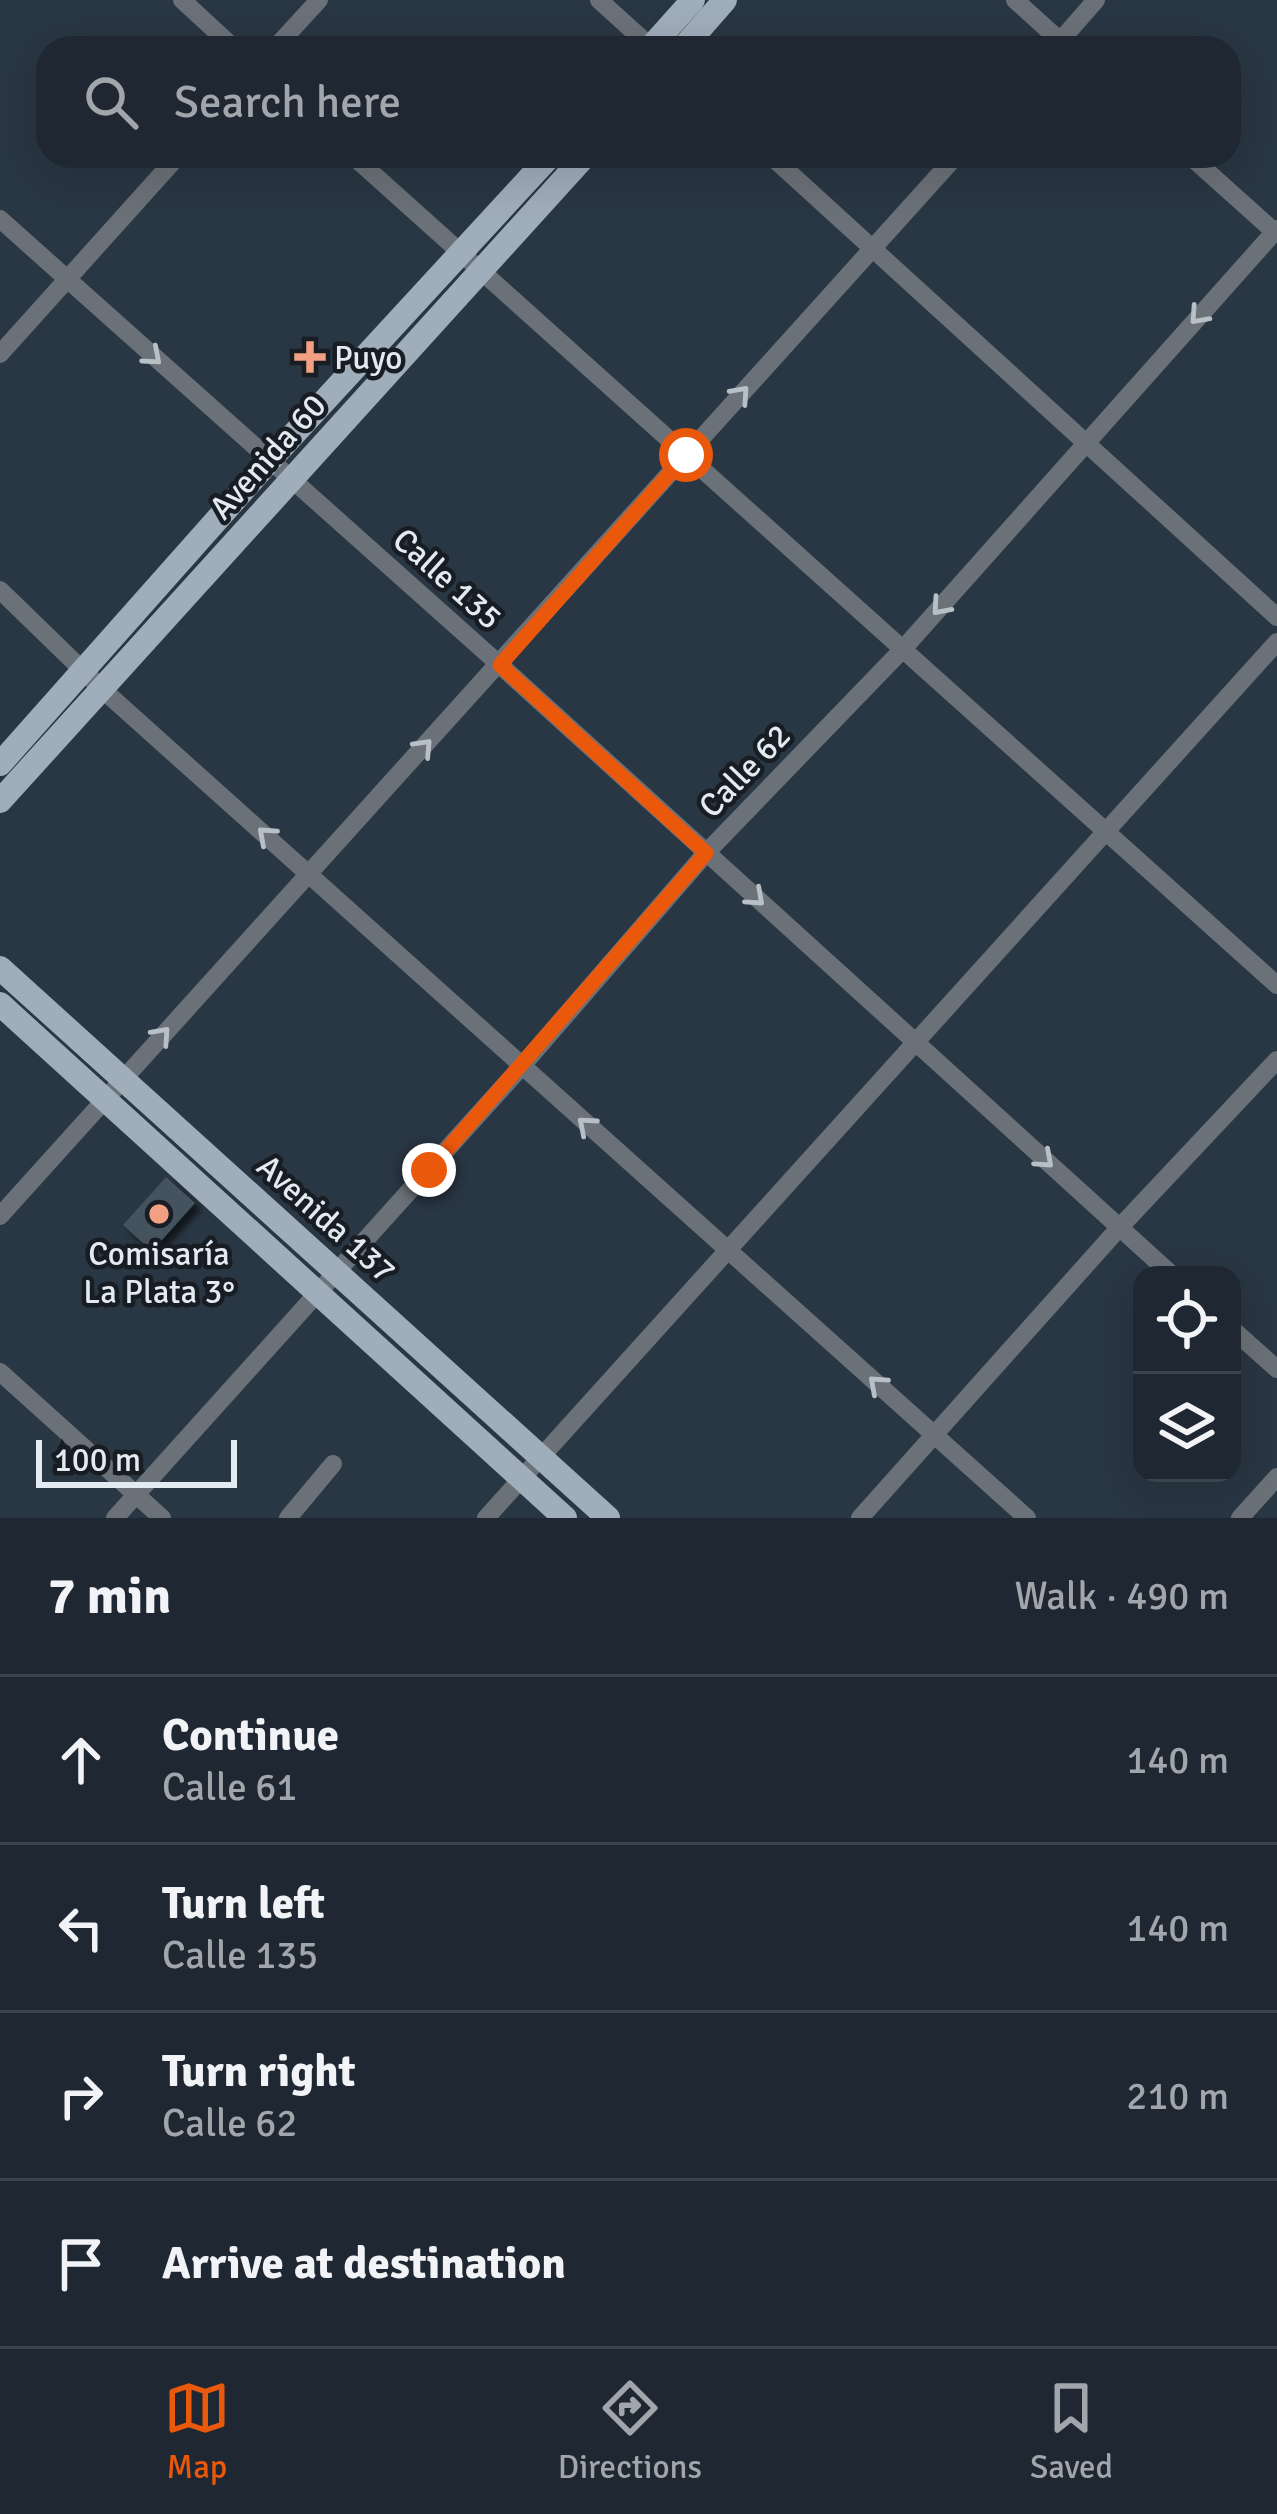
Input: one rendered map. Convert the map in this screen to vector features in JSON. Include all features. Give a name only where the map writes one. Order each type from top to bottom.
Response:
[{"type":"main road","points":[[662,36],[693,0]]},
{"type":"main road","points":[[694,36],[725,0]]},
{"type":"main road","name":"Avenida 60","points":[[0,764],[270,460],[539,168]]},
{"type":"main road","name":"Avenida 60","points":[[0,801],[574,168]]},
{"type":"main road","name":"Avenida 137","points":[[0,968],[608,1518]]},
{"type":"main road","name":"Avenida 137","points":[[0,1004],[565,1518]]},
{"type":"street","points":[[182,0],[221,36]]},
{"type":"street","points":[[286,36],[319,0]]},
{"type":"street","points":[[599,0],[638,36]]},
{"type":"street","points":[[1015,0],[1051,36]]},
{"type":"street","points":[[1069,36],[1096,0]]},
{"type":"street","points":[[0,354],[167,168]]},
{"type":"street","points":[[365,168],[1277,986]]},
{"type":"street","points":[[784,168],[1277,617]]},
{"type":"street","points":[[0,1216],[945,168]]},
{"type":"street","points":[[1204,168],[1276,232]]},
{"type":"street","name":"Calle 135","points":[[0,219],[1162,1266]]},
{"type":"street","name":"Calle 62","points":[[115,1518],[706,853],[904,649],[1085,440],[1276,232]]},
{"type":"street","points":[[0,590],[102,689],[520,1067],[1027,1518]]},
{"type":"street","points":[[486,1518],[1277,642]]},
{"type":"street","points":[[860,1518],[1119,1228],[1277,1060]]},
{"type":"street","points":[[1241,1336],[1277,1369]]},
{"type":"street","points":[[0,1372],[162,1518]]},
{"type":"street","points":[[288,1518],[333,1464]]},
{"type":"street","points":[[1240,1518],[1277,1477]]},
{"type":"building","name":"Comisaría La Plata 3°","points":[[166,1177],[195,1203],[152,1251],[123,1225]]},
{"type":"place","name":"Puyo","points":[[310,357]]},
{"type":"place","name":"Comisaría La Plata 3°","points":[[159,1214]]},
{"type":"route","points":[[429,1170],[706,853],[500,665],[686,455]]}]
